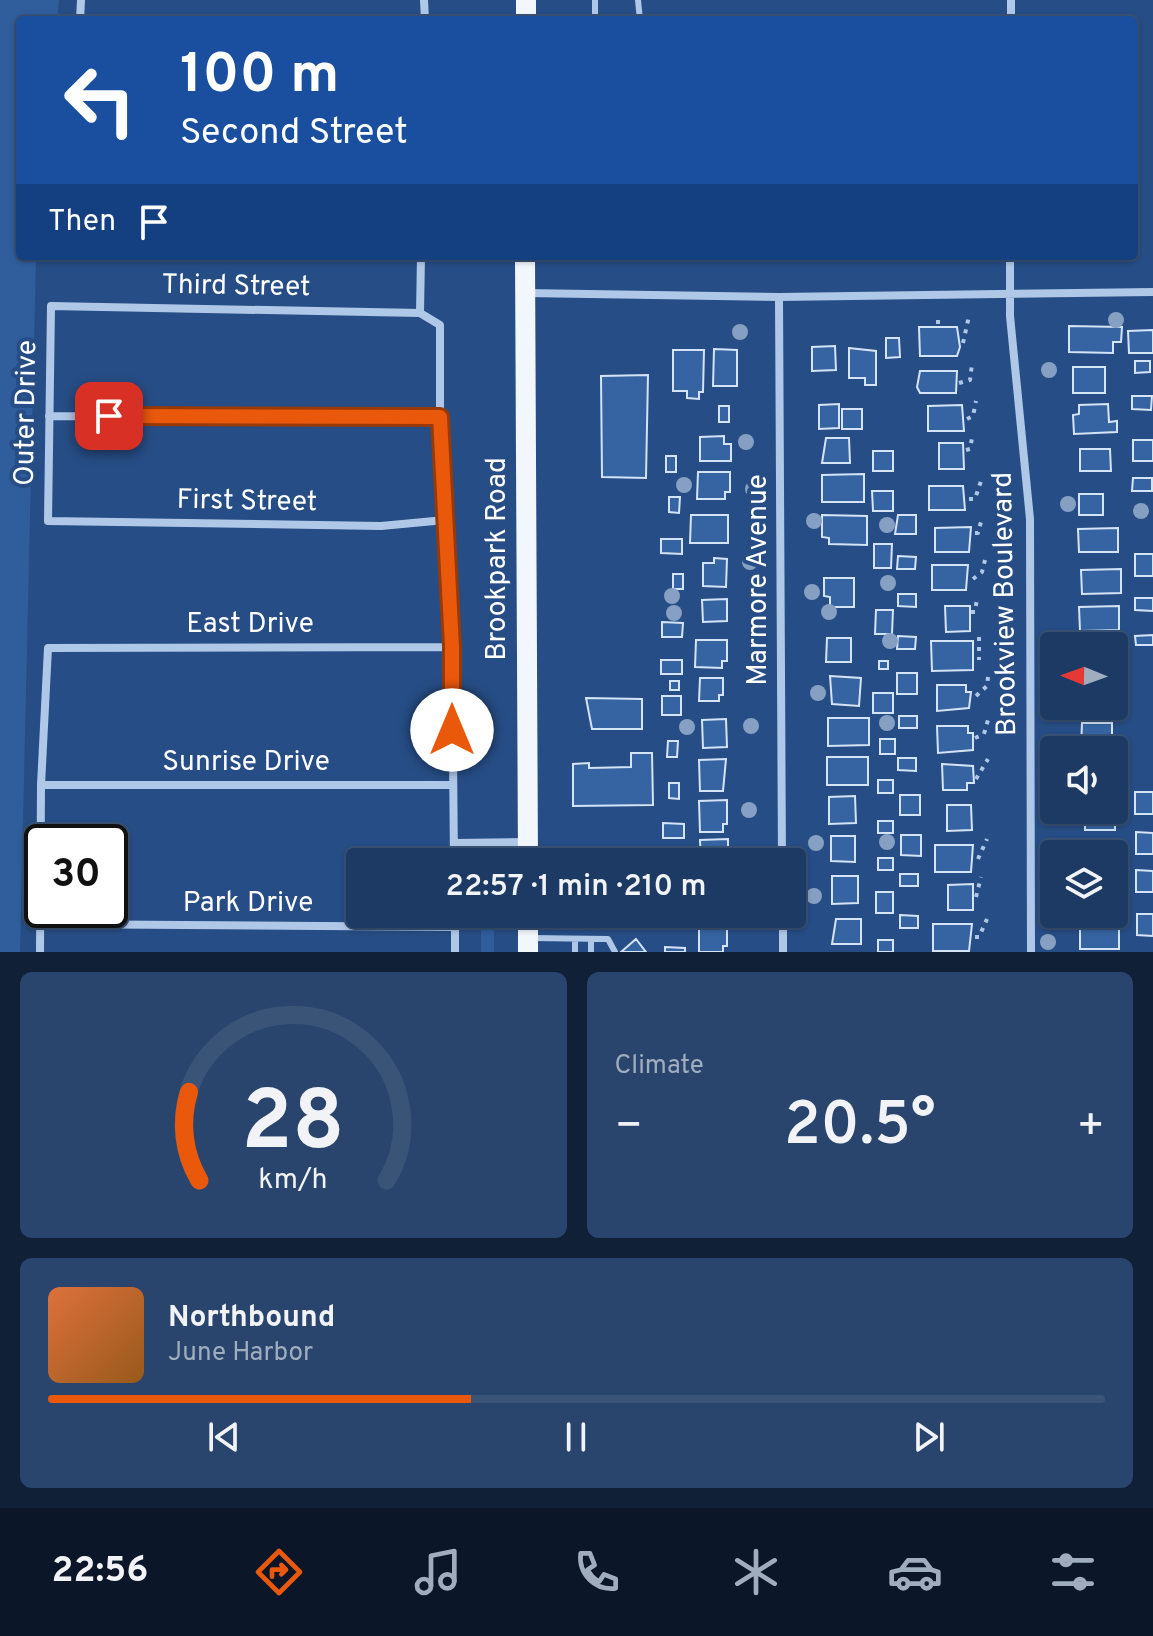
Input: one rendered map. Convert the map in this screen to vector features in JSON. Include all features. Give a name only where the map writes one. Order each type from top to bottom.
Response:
[{"type":"main road","name":"Brookpark Road","points":[[525,260],[528,848]]},
{"type":"street","points":[[421,260],[420,313],[440,325],[440,417],[452,647],[454,848]]},
{"type":"street","name":"Brookview Boulevard","points":[[1010,260],[1009,294],[1030,519],[1031,952]]},
{"type":"street","points":[[524,293],[779,297],[1153,292]]},
{"type":"street","name":"Marmore Avenue","points":[[779,297],[782,848]]},
{"type":"street","name":"Third Street","points":[[51,306],[420,313]]},
{"type":"street","name":"Outer Drive","points":[[48,521],[51,306]]},
{"type":"street","points":[[49,416],[440,417]]},
{"type":"street","name":"First Street","points":[[48,521],[381,526],[445,520]]},
{"type":"street","name":"East Drive","points":[[41,785],[48,648],[452,647]]},
{"type":"street","points":[[41,785],[41,824]]},
{"type":"street","name":"Sunrise Drive","points":[[41,785],[452,785]]},
{"type":"street","points":[[454,843],[495,848]]},
{"type":"street","name":"Park Drive","points":[[128,925],[346,926]]},
{"type":"street","points":[[40,928],[40,952]]},
{"type":"street","points":[[455,928],[455,952]]},
{"type":"street","points":[[783,928],[783,952]]},
{"type":"lane","points":[[575,939],[575,952]]},
{"type":"lane","points":[[528,945],[575,939],[608,939],[615,952]]},
{"type":"lane","points":[[591,939],[591,952]]},
{"type":"path","points":[[938,315],[938,324]]},
{"type":"path","points":[[963,343],[969,316]]},
{"type":"path","points":[[959,383],[970,380],[972,364]]},
{"type":"path","points":[[967,419],[973,416],[976,401]]},
{"type":"path","points":[[966,450],[970,449],[972,438]]},
{"type":"path","points":[[969,499],[975,499],[982,478]]},
{"type":"path","points":[[975,533],[978,533],[982,518]]},
{"type":"path","points":[[973,579],[982,572],[985,560]]},
{"type":"path","points":[[971,612],[975,612],[977,598]]},
{"type":"path","points":[[979,637],[979,660]]},
{"type":"path","points":[[976,696],[987,686],[988,677]]},
{"type":"path","points":[[975,738],[984,734],[988,720]]},
{"type":"path","points":[[976,779],[988,759]]},
{"type":"path","points":[[978,859],[987,839]]},
{"type":"path","points":[[976,897],[981,877]]},
{"type":"path","points":[[975,937],[979,937],[987,919]]},
{"type":"shaded area","points":[[0,0],[59,0],[57,16],[16,16],[16,260],[36,260],[20,952],[0,952]]},
{"type":"shaded area","points":[[481,928],[494,928],[494,952],[481,952]]},
{"type":"building","points":[[1069,326],[1122,327],[1121,342],[1113,342],[1113,353],[1069,352]]},
{"type":"building","points":[[919,327],[957,327],[960,347],[957,356],[920,356]]},
{"type":"building","points":[[1153,330],[1153,353],[1129,353],[1128,331]]},
{"type":"building","points":[[886,338],[899,338],[900,357],[886,358]]},
{"type":"building","points":[[835,346],[836,370],[812,371],[812,347]]},
{"type":"building","points":[[849,348],[876,351],[876,385],[865,385],[865,378],[849,378]]},
{"type":"building","points":[[714,349],[737,350],[737,386],[713,386]]},
{"type":"building","points":[[673,350],[704,350],[703,392],[699,392],[699,399],[687,398],[687,391],[673,391]]},
{"type":"building","points":[[1135,361],[1150,361],[1150,372],[1135,373]]},
{"type":"building","points":[[1073,367],[1105,367],[1105,393],[1073,393]]},
{"type":"building","points":[[920,371],[957,371],[956,393],[920,393],[917,387]]},
{"type":"building","points":[[648,375],[646,478],[602,477],[601,376]]},
{"type":"building","points":[[1132,396],[1152,396],[1151,410],[1132,409]]},
{"type":"building","points":[[839,404],[839,428],[819,429],[819,405]]},
{"type":"building","points":[[1108,404],[1109,422],[1117,421],[1117,432],[1074,434],[1073,415],[1079,414],[1079,405]]},
{"type":"building","points":[[962,405],[964,431],[928,431],[928,406]]},
{"type":"building","points":[[719,406],[729,406],[729,422],[719,422]]},
{"type":"building","points":[[842,409],[862,409],[862,429],[842,429]]},
{"type":"building","points":[[724,436],[724,444],[731,444],[731,461],[700,461],[700,437]]},
{"type":"building","points":[[826,438],[849,438],[850,463],[822,463]]},
{"type":"building","points":[[1133,440],[1153,440],[1153,461],[1133,461]]},
{"type":"building","points":[[939,443],[963,443],[964,469],[939,469]]},
{"type":"building","points":[[1080,449],[1110,449],[1111,471],[1080,471]]},
{"type":"building","points":[[873,451],[893,451],[893,471],[873,471]]},
{"type":"building","points":[[666,456],[676,456],[676,472],[666,472]]},
{"type":"building","points":[[698,472],[730,472],[730,492],[725,492],[725,499],[697,499]]},
{"type":"building","points":[[864,474],[864,502],[822,502],[822,475]]},
{"type":"building","points":[[1133,478],[1152,478],[1152,491],[1132,491]]},
{"type":"building","points":[[929,486],[963,486],[965,510],[929,510]]},
{"type":"building","points":[[872,491],[893,491],[893,511],[873,511]]},
{"type":"building","points":[[1079,494],[1103,494],[1103,515],[1079,515]]},
{"type":"building","points":[[669,497],[680,497],[679,513],[669,512]]},
{"type":"building","points":[[691,515],[728,515],[728,543],[690,543]]},
{"type":"building","points":[[822,515],[867,516],[867,545],[829,544],[829,538],[822,537]]},
{"type":"building","points":[[898,515],[916,515],[916,534],[895,534]]},
{"type":"building","points":[[971,527],[969,552],[935,552],[935,528]]},
{"type":"building","points":[[1118,528],[1118,552],[1079,552],[1078,529]]},
{"type":"building","points":[[661,539],[682,539],[682,554],[661,553]]},
{"type":"building","points":[[874,544],[892,544],[891,568],[874,568]]},
{"type":"building","points":[[1135,554],[1153,554],[1153,576],[1135,576]]},
{"type":"building","points":[[898,556],[916,557],[915,569],[897,569]]},
{"type":"building","points":[[714,558],[727,559],[726,587],[703,586],[703,563],[714,563]]},
{"type":"building","points":[[932,565],[968,565],[966,590],[932,590]]},
{"type":"building","points":[[1121,569],[1121,593],[1082,594],[1081,570]]},
{"type":"building","points":[[673,574],[683,574],[683,589],[673,589]]},
{"type":"building","points":[[824,578],[854,578],[854,607],[830,607],[830,597],[824,596]]},
{"type":"building","points":[[898,594],[916,594],[916,607],[898,606]]},
{"type":"building","points":[[1135,598],[1153,598],[1153,611],[1135,610]]},
{"type":"building","points":[[727,599],[727,621],[703,622],[702,600]]},
{"type":"building","points":[[945,606],[970,606],[970,631],[946,632]]},
{"type":"building","points":[[1119,606],[1119,630],[1080,631],[1079,607]]},
{"type":"building","points":[[876,610],[893,610],[892,634],[875,634]]},
{"type":"building","points":[[662,622],[683,623],[682,637],[662,637]]},
{"type":"building","points":[[1153,635],[1153,645],[1136,645],[1135,636]]},
{"type":"building","points":[[898,636],[916,637],[915,649],[897,649]]},
{"type":"building","points":[[827,638],[851,638],[851,662],[826,662]]},
{"type":"building","points":[[696,640],[727,640],[727,661],[722,661],[722,668],[695,667]]},
{"type":"building","points":[[931,641],[973,641],[973,670],[932,671]]},
{"type":"building","points":[[661,660],[682,660],[682,674],[661,674]]},
{"type":"building","points":[[879,661],[888,661],[888,669],[879,669]]},
{"type":"building","points":[[897,673],[917,673],[917,694],[897,694]]},
{"type":"building","points":[[830,676],[861,678],[859,706],[832,704]]},
{"type":"building","points":[[700,678],[723,678],[723,695],[719,695],[719,701],[699,701]]},
{"type":"building","points":[[670,681],[679,681],[679,690],[670,690]]},
{"type":"building","points":[[937,685],[966,685],[966,692],[971,692],[969,708],[937,711]]},
{"type":"building","points":[[873,693],[893,693],[893,713],[873,713]]},
{"type":"building","points":[[662,696],[681,696],[681,715],[662,715]]},
{"type":"building","points":[[586,698],[642,699],[642,729],[592,729]]},
{"type":"building","points":[[899,716],[917,716],[917,728],[899,728]]},
{"type":"building","points":[[828,718],[869,718],[869,745],[828,746]]},
{"type":"building","points":[[726,719],[727,747],[703,748],[702,720]]},
{"type":"building","points":[[1082,723],[1112,723],[1112,736],[1081,736]]},
{"type":"building","points":[[937,726],[968,726],[968,733],[973,733],[973,750],[938,753]]},
{"type":"building","points":[[880,739],[895,739],[895,754],[880,754]]},
{"type":"building","points":[[668,741],[678,741],[677,757],[667,757]]},
{"type":"building","points":[[631,753],[652,753],[653,805],[573,806],[573,764],[589,763],[589,768],[631,767]]},
{"type":"building","points":[[827,757],[868,757],[868,785],[827,785]]},
{"type":"building","points":[[898,758],[916,758],[916,771],[898,770]]},
{"type":"building","points":[[726,759],[723,791],[700,791],[699,760]]},
{"type":"building","points":[[942,764],[973,766],[974,783],[967,783],[967,790],[943,790]]},
{"type":"building","points":[[878,780],[893,780],[893,793],[878,793]]},
{"type":"building","points":[[669,783],[679,783],[679,799],[669,798]]},
{"type":"building","points":[[1135,792],[1153,792],[1153,814],[1135,814]]},
{"type":"building","points":[[900,795],[920,795],[920,815],[900,815]]},
{"type":"building","points":[[855,796],[856,823],[829,824],[829,797]]},
{"type":"building","points":[[727,800],[727,824],[723,824],[723,832],[700,832],[699,801]]},
{"type":"building","points":[[947,805],[971,805],[972,830],[947,831]]},
{"type":"building","points":[[878,821],[893,821],[893,833],[878,833]]},
{"type":"building","points":[[663,823],[684,824],[684,838],[663,838]]},
{"type":"building","points":[[1085,824],[1115,824],[1115,830],[1085,830]]},
{"type":"building","points":[[1136,832],[1153,833],[1153,854],[1136,854]]},
{"type":"building","points":[[901,835],[921,835],[921,856],[901,855]]},
{"type":"building","points":[[831,836],[855,836],[855,862],[831,861]]},
{"type":"building","points":[[728,839],[728,848],[700,848],[700,840]]},
{"type":"building","points":[[935,845],[973,845],[971,872],[935,872]]},
{"type":"building","points":[[878,858],[893,858],[893,870],[878,870]]},
{"type":"building","points":[[1136,870],[1153,871],[1153,892],[1136,892]]},
{"type":"building","points":[[900,874],[918,874],[918,886],[900,886]]},
{"type":"building","points":[[832,876],[858,876],[858,903],[832,904]]},
{"type":"building","points":[[973,884],[973,910],[948,910],[948,885]]},
{"type":"building","points":[[876,892],[893,892],[893,913],[876,913]]},
{"type":"building","points":[[1137,914],[1153,914],[1153,936],[1137,935]]},
{"type":"building","points":[[900,915],[918,916],[918,928],[900,928]]},
{"type":"building","points":[[836,919],[861,919],[861,944],[832,944]]},
{"type":"building","points":[[933,924],[972,924],[969,951],[933,951]]},
{"type":"building","points":[[699,928],[727,928],[727,946],[723,946],[723,952],[699,952]]},
{"type":"building","points":[[1080,928],[1119,928],[1119,949],[1080,949]]},
{"type":"building","points":[[636,939],[646,952],[621,952]]},
{"type":"building","points":[[878,940],[893,940],[893,952],[878,952]]},
{"type":"building","points":[[665,947],[685,948],[685,952],[665,952]]},
{"type":"route","points":[[109,416],[440,417],[452,647],[452,730]]}]
